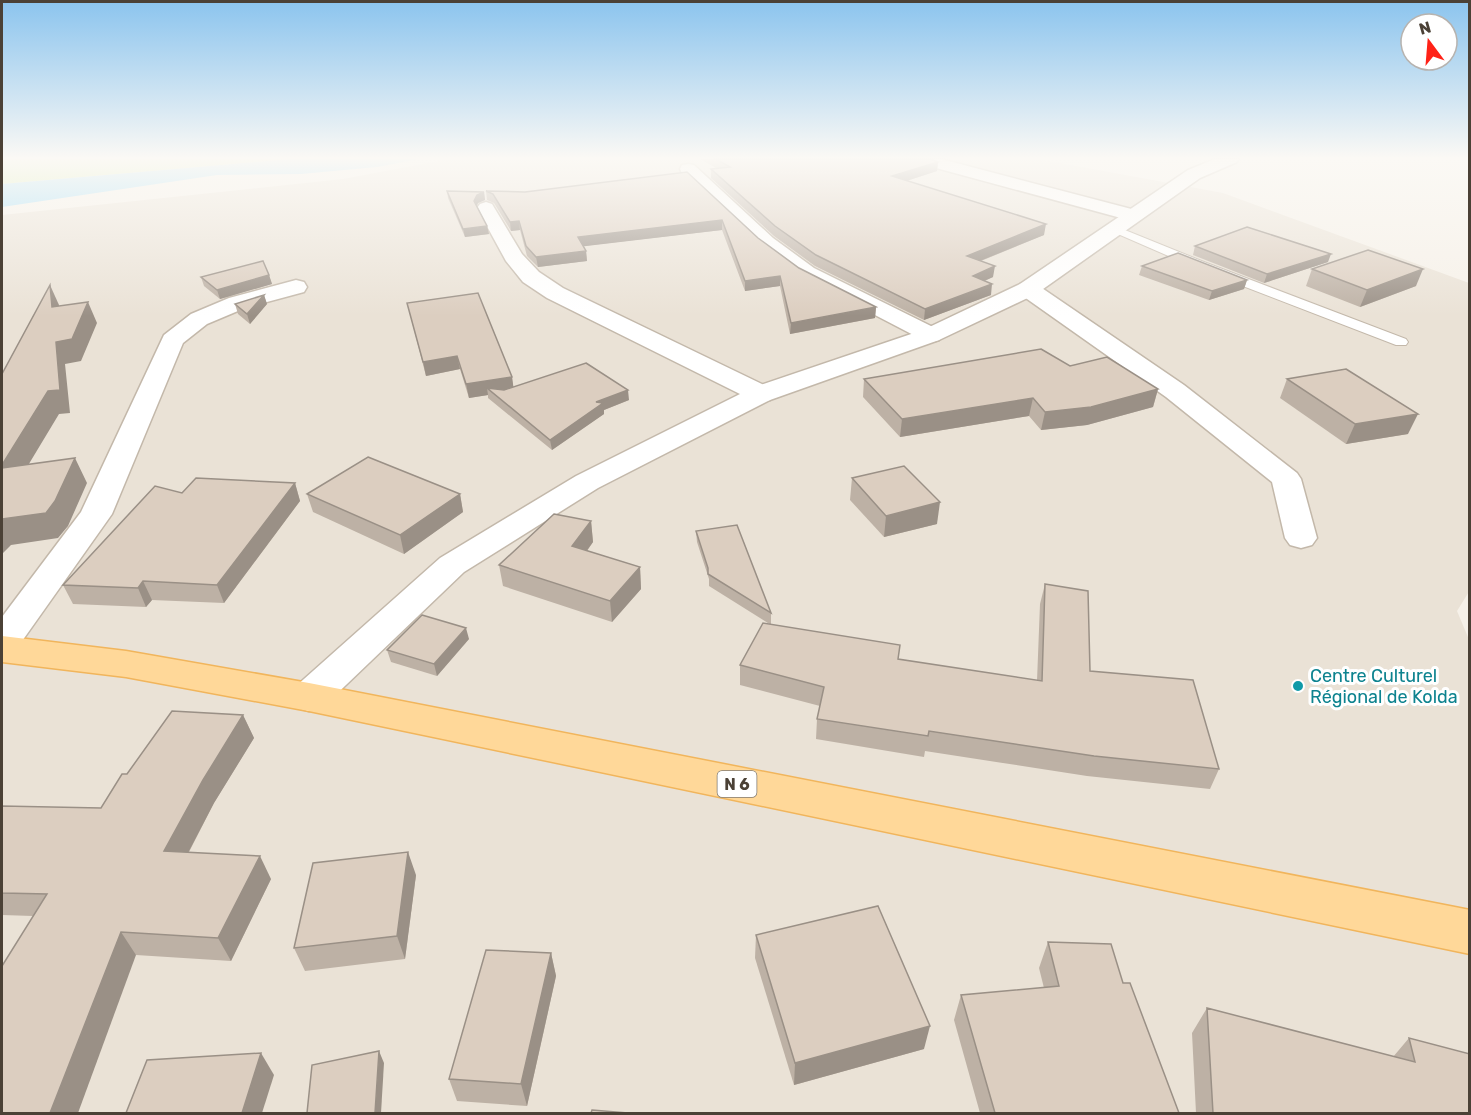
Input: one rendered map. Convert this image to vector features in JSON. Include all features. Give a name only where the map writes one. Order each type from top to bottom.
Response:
[{"type":"main road","name":"N 6","points":[[2,649],[126,664],[309,697],[1470,932]]},
{"type":"street","points":[[488,211],[513,257],[531,277],[555,292],[761,394]]},
{"type":"street","points":[[732,211],[766,242],[807,272],[931,335]]},
{"type":"street","points":[[1088,211],[1123,222]]},
{"type":"street","points":[[309,697],[452,565],[587,482],[761,394],[931,335],[1028,289],[1139,211]]},
{"type":"street","points":[[2,642],[96,514],[172,340],[199,319],[237,303],[296,287]]},
{"type":"street","points":[[1028,289],[1175,392],[1286,479],[1300,538]]},
{"type":"lane","points":[[1123,222],[1200,265],[1401,342]]},
{"type":"shaded area","points":[[40,211],[1272,211],[1469,283],[1470,590],[1457,611],[1470,642],[1469,1113],[2,1113],[2,215]]},
{"type":"building","points":[[455,211],[479,211],[487,226],[463,229]]},
{"type":"building","points":[[503,211],[729,211],[758,238],[799,268],[876,307],[791,323],[780,276],[745,281],[722,220],[578,237],[586,251],[536,257],[526,246],[519,221],[510,222]]},
{"type":"building","points":[[758,211],[1004,211],[1046,224],[967,256],[995,266],[973,276],[992,284],[925,309],[816,255]]},
{"type":"building","points":[[1247,227],[1331,254],[1267,274],[1195,246]]},
{"type":"building","points":[[1368,250],[1423,269],[1367,290],[1312,269]]},
{"type":"building","points":[[1178,253],[1247,280],[1212,291],[1142,266]]},
{"type":"building","points":[[263,261],[269,275],[217,290],[201,277]]},
{"type":"building","points":[[50,285],[52,307],[88,302],[72,339],[56,342],[60,390],[48,391],[2,465],[2,374]]},
{"type":"building","points":[[478,293],[512,377],[466,384],[457,356],[423,362],[407,303]]},
{"type":"building","points":[[264,295],[247,314],[235,304]]},
{"type":"building","points":[[1041,349],[1070,366],[1107,357],[1158,389],[1091,407],[1045,412],[1033,398],[902,419],[864,379]]},
{"type":"building","points":[[586,363],[628,390],[596,402],[603,403],[550,440],[487,388],[504,390]]},
{"type":"building","points":[[1346,369],[1418,414],[1355,424],[1287,379]]},
{"type":"building","points":[[368,457],[460,494],[400,535],[307,494]]},
{"type":"building","points":[[75,458],[55,501],[46,513],[2,519],[2,468]]},
{"type":"building","points":[[904,466],[940,502],[886,516],[852,478]]},
{"type":"building","points":[[196,478],[295,483],[217,585],[143,581],[138,588],[63,585],[155,486],[182,493]]},
{"type":"building","points":[[554,514],[591,521],[572,546],[640,567],[610,601],[499,565]]},
{"type":"building","points":[[737,525],[771,613],[708,574],[696,531]]},
{"type":"building","points":[[1045,584],[1088,591],[1090,671],[1193,680],[1219,769],[1094,756],[929,731],[928,736],[817,719],[824,687],[740,665],[763,623],[900,645],[898,659],[1042,681]]},
{"type":"building","points":[[422,615],[466,628],[434,664],[387,650]]},
{"type":"building","points":[[172,711],[243,715],[203,780],[164,851],[260,856],[218,938],[121,932],[50,1113],[2,1113],[2,966],[47,894],[2,893],[2,806],[101,808],[122,774],[127,774]]},
{"type":"building","points":[[408,852],[397,936],[294,948],[313,863]]},
{"type":"building","points":[[878,906],[930,1026],[795,1063],[756,935]]},
{"type":"building","points":[[1048,942],[1111,944],[1123,983],[1130,983],[1179,1113],[995,1113],[961,995],[1059,986]]},
{"type":"building","points":[[486,950],[551,953],[521,1084],[449,1079]]},
{"type":"building","points":[[1207,1008],[1415,1062],[1409,1038],[1470,1054],[1470,1113],[1213,1113]]},
{"type":"building","points":[[379,1051],[375,1113],[307,1113],[312,1065]]},
{"type":"building","points":[[261,1053],[242,1113],[126,1113],[147,1060]]},
{"type":"building","points":[[592,1110],[628,1113],[591,1113]]},
{"type":"place","name":"Centre Culturel Régional de Kolda","points":[[1298,686]]}]
